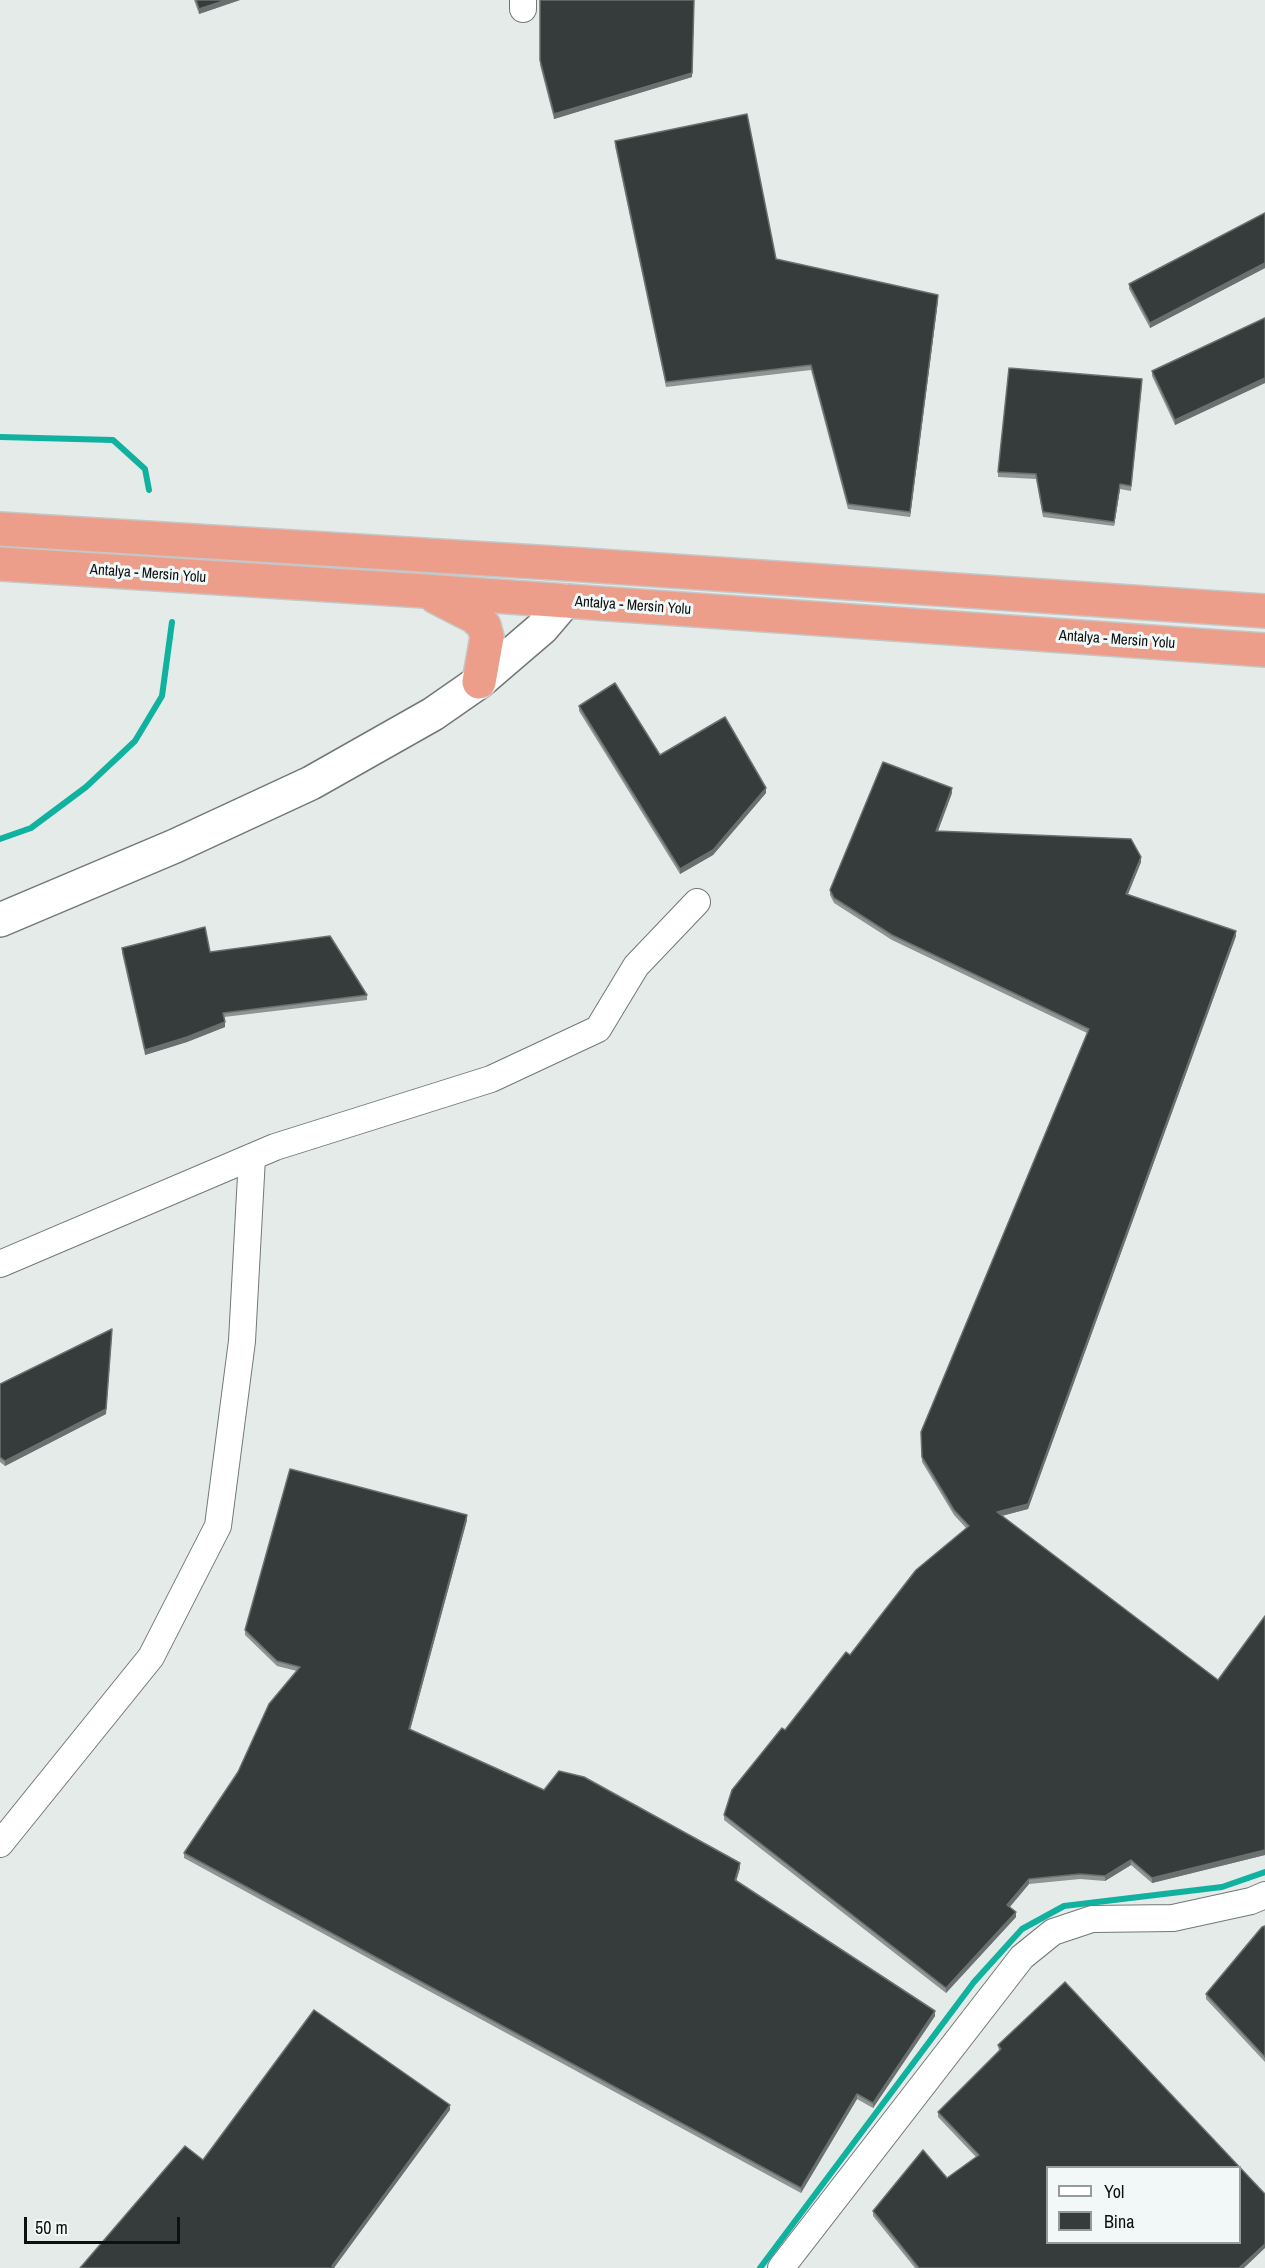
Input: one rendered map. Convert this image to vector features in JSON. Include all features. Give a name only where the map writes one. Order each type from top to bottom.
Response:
[{"type":"highway","points":[[0,529],[569,564],[1265,611]]},
{"type":"highway","name":"Antalya - Mersin Yolu","points":[[0,564],[424,591],[1265,650]]},
{"type":"highway","points":[[565,601],[569,564]]},
{"type":"highway","points":[[424,591],[476,617],[484,626],[487,636],[479,682]]},
{"type":"street","points":[[0,920],[175,846],[311,783],[433,714],[479,682],[542,628],[565,601]]},
{"type":"street","points":[[0,1264],[275,1147],[491,1079],[598,1029],[636,966],[697,902]]},
{"type":"street","points":[[0,1844],[151,1657],[218,1526],[242,1341],[252,1157]]},
{"type":"street","points":[[781,2268],[1022,1957],[1053,1932],[1092,1918],[1173,1918],[1251,1901],[1265,1895]]},
{"type":"building","points":[[196,0],[226,0],[199,9]]},
{"type":"building","points":[[540,0],[694,0],[692,73],[554,114],[540,60]]},
{"type":"building","points":[[747,114],[776,259],[938,295],[910,512],[848,504],[811,365],[666,382],[615,141]]},
{"type":"building","points":[[1265,213],[1265,263],[1150,323],[1129,284]]},
{"type":"building","points":[[1265,318],[1265,378],[1175,420],[1152,371]]},
{"type":"building","points":[[1009,368],[1142,379],[1131,486],[1120,484],[1114,522],[1043,512],[1036,474],[998,472]]},
{"type":"building","points":[[615,683],[660,755],[725,717],[766,788],[713,850],[680,869],[579,706]]},
{"type":"building","points":[[883,762],[952,788],[936,831],[1131,839],[1141,857],[1126,894],[1236,931],[1028,1504],[997,1512],[1218,1680],[1265,1616],[1265,1850],[1152,1878],[1131,1860],[1105,1876],[1080,1874],[1029,1879],[1007,1905],[1016,1912],[946,1988],[724,1815],[732,1790],[782,1728],[785,1730],[846,1652],[850,1655],[916,1570],[969,1526],[954,1510],[922,1457],[921,1432],[1089,1029],[892,935],[834,898],[830,890]]},
{"type":"building","points":[[205,927],[210,952],[330,936],[367,995],[223,1013],[225,1022],[145,1050],[122,948]]},
{"type":"building","points":[[112,1329],[106,1409],[5,1461],[0,1457],[0,1384]]},
{"type":"building","points":[[290,1469],[467,1515],[409,1729],[544,1790],[559,1771],[584,1777],[740,1863],[735,1880],[935,2011],[873,2103],[857,2094],[801,2188],[184,1853],[238,1772],[269,1704],[300,1667],[277,1661],[245,1630]]},
{"type":"building","points":[[1265,1926],[1265,2057],[1206,1994]]},
{"type":"building","points":[[1065,1982],[1239,2166],[1046,2166],[1046,2244],[1241,2244],[1241,2169],[1265,2194],[1265,2244],[1239,2268],[919,2268],[873,2211],[923,2150],[947,2178],[979,2155],[938,2112],[1001,2049],[998,2045]]},
{"type":"building","points":[[314,2010],[450,2105],[332,2266],[334,2268],[80,2268],[185,2146],[203,2160]]},
{"type":"waterway","points":[[0,437],[113,440],[145,469],[149,490]]},
{"type":"waterway","points":[[0,839],[31,828],[86,787],[135,741],[162,696],[172,622]]},
{"type":"waterway","points":[[760,2268],[974,1982],[1022,1929],[1064,1906],[1222,1887],[1265,1872]]}]
